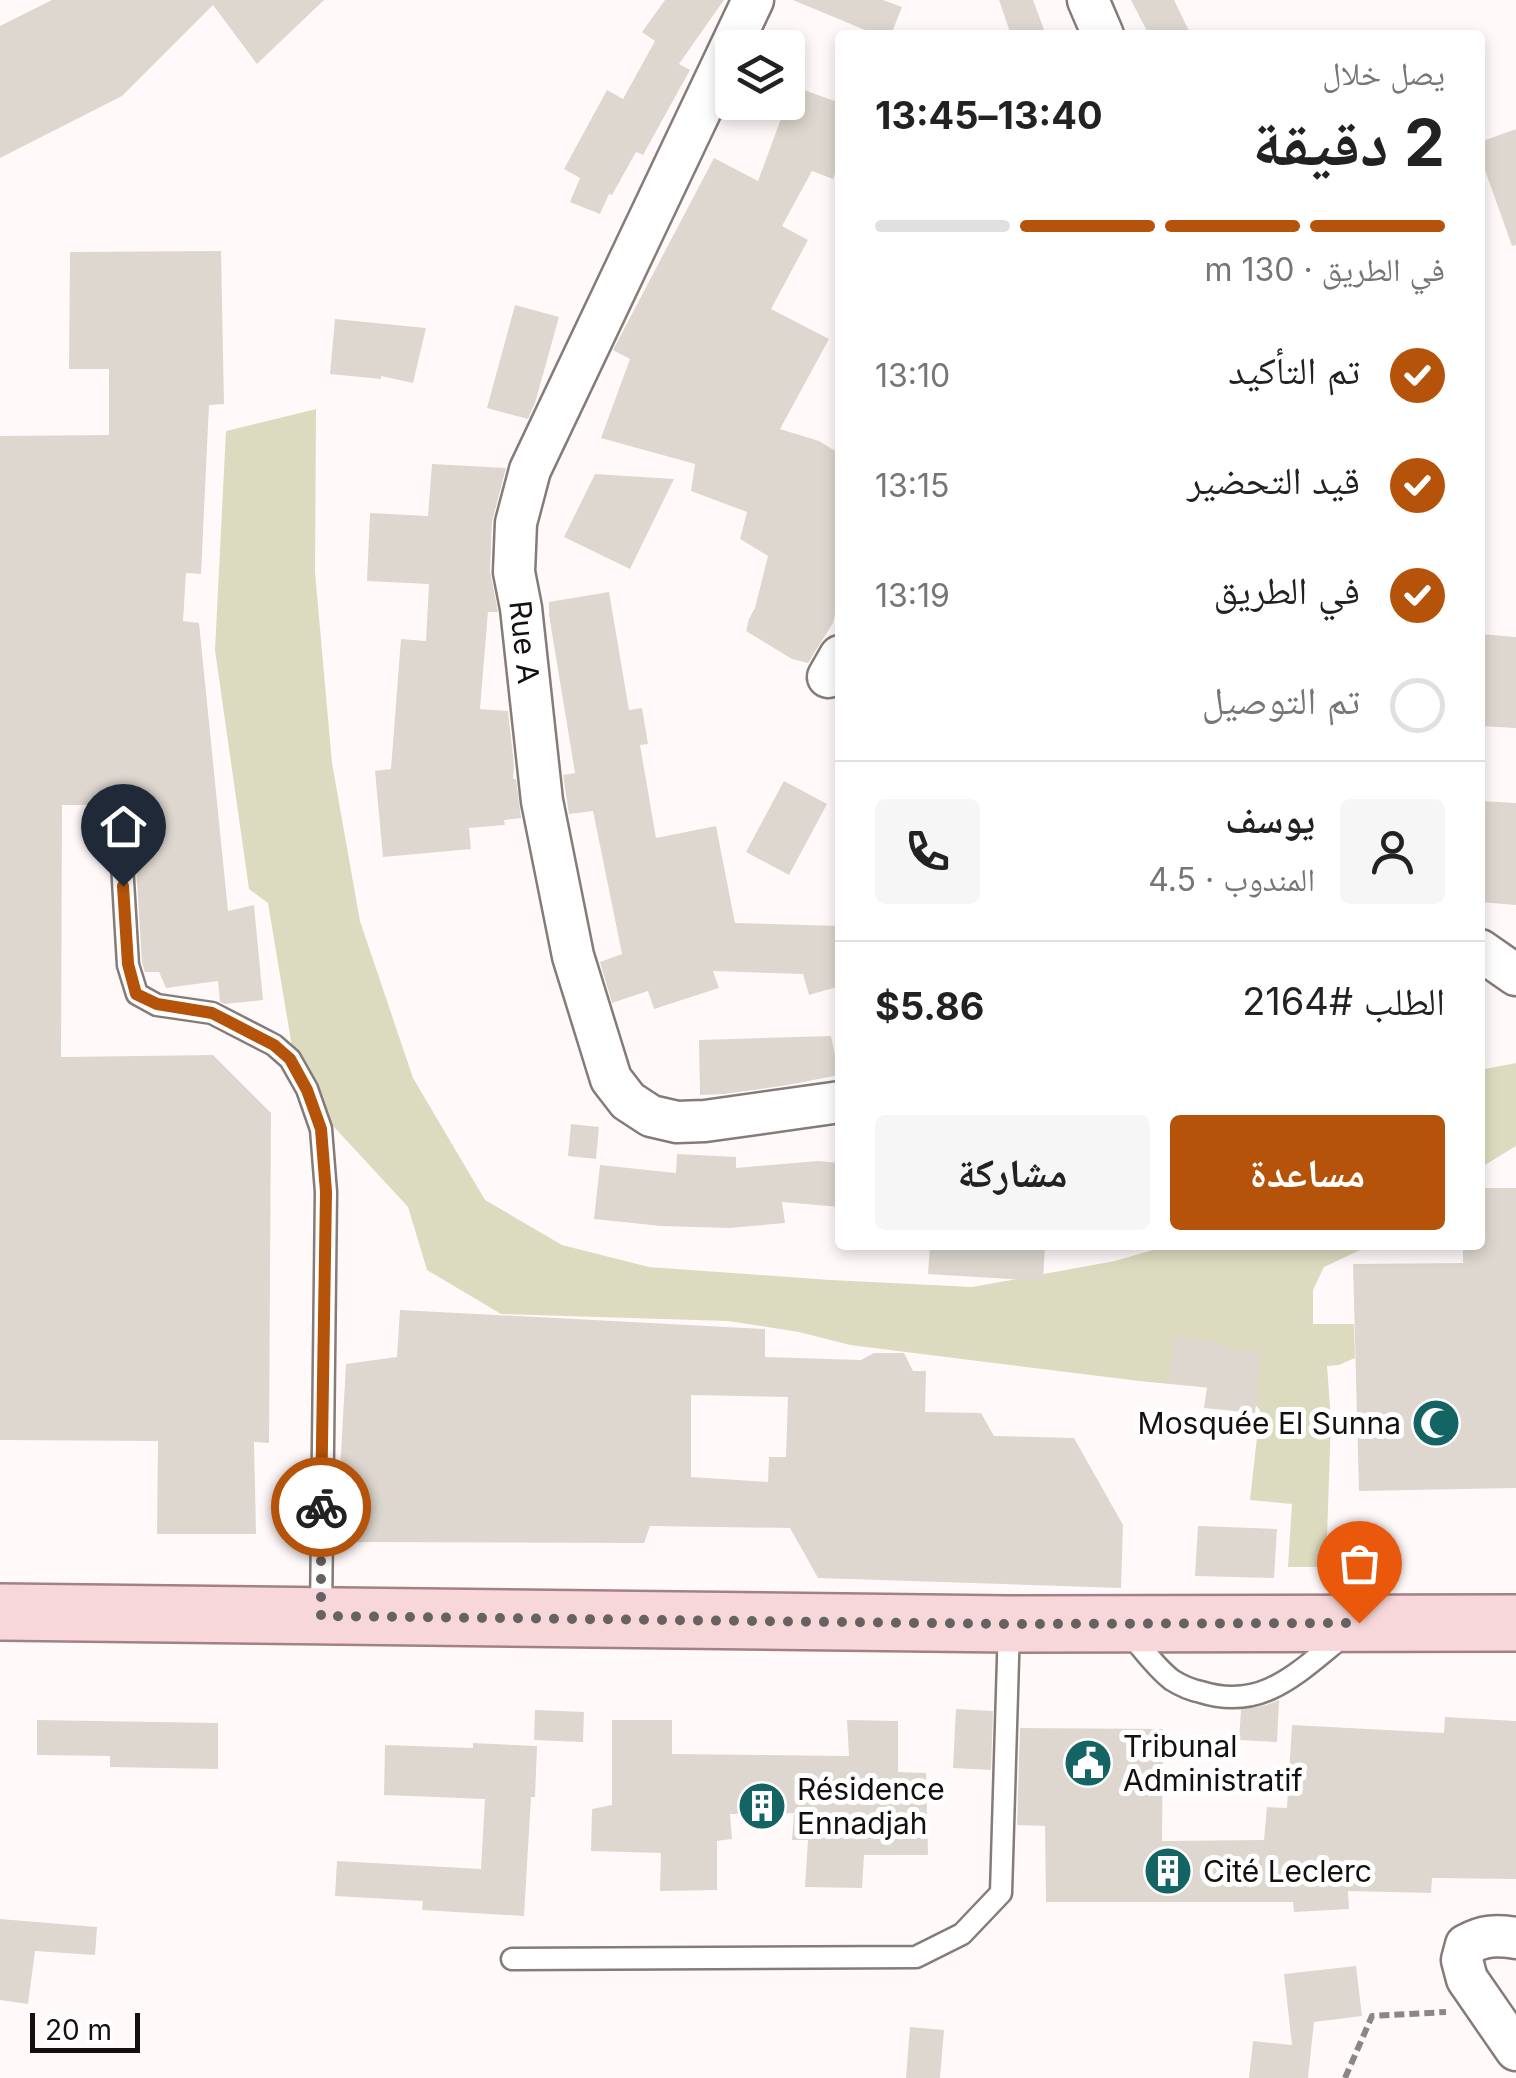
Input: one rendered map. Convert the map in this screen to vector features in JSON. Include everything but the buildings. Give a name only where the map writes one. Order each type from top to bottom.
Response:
[{"type":"main road","points":[[0,1612],[1009,1624],[1516,1622]]},
{"type":"street","name":"Rue A","points":[[753,0],[530,470],[516,523],[514,572],[542,802],[573,956],[611,1079],[628,1101],[651,1116],[678,1122],[835,1103]]},
{"type":"street","points":[[1088,0],[1102,30]]},
{"type":"street","points":[[1485,953],[1516,975]]},
{"type":"street","points":[[1516,1938],[1481,1936],[1466,1946],[1462,1960],[1467,1979],[1516,2050]]},
{"type":"lane","points":[[121,847],[128,964],[136,994],[157,1004],[212,1013],[274,1045],[299,1074],[321,1129],[326,1192],[321,1616]]},
{"type":"lane","points":[[1121,1624],[1171,1679],[1216,1697],[1247,1698],[1289,1679],[1359,1623]]},
{"type":"lane","points":[[512,1959],[916,1957],[962,1934],[1001,1893],[1009,1624]]},
{"type":"path","points":[[1345,2078],[1372,2016],[1487,2010]]},
{"type":"shaded area","points":[[316,409],[315,572],[332,763],[360,921],[413,1078],[485,1200],[562,1245],[649,1267],[831,1280],[972,1287],[1115,1261],[1153,1250],[1360,1250],[1324,1267],[1313,1290],[1313,1324],[1354,1324],[1355,1358],[1327,1366],[1331,1420],[1326,1567],[1288,1567],[1292,1504],[1250,1500],[1260,1410],[1242,1391],[850,1345],[728,1321],[501,1314],[427,1270],[408,1207],[299,1089],[268,903],[249,889],[215,650],[226,431]]},
{"type":"shaded area","points":[[1516,1063],[1516,1146],[1485,1165],[1485,1069]]},
{"type":"way so far","points":[[321,1507],[321,1616],[1009,1624],[1359,1623]]},
{"type":"place","name":"Mosquée El Sunna","points":[[1436,1423]]},
{"type":"place","name":"Tribunal Administratif","points":[[1088,1763]]},
{"type":"place","name":"Résidence Ennadjah","points":[[762,1806]]},
{"type":"place","name":"Cité Leclerc","points":[[1168,1871]]},
{"type":"route","points":[[123,886],[128,964],[136,994],[157,1004],[212,1013],[274,1045],[290,1059],[321,1129],[326,1192],[321,1507]]}]
